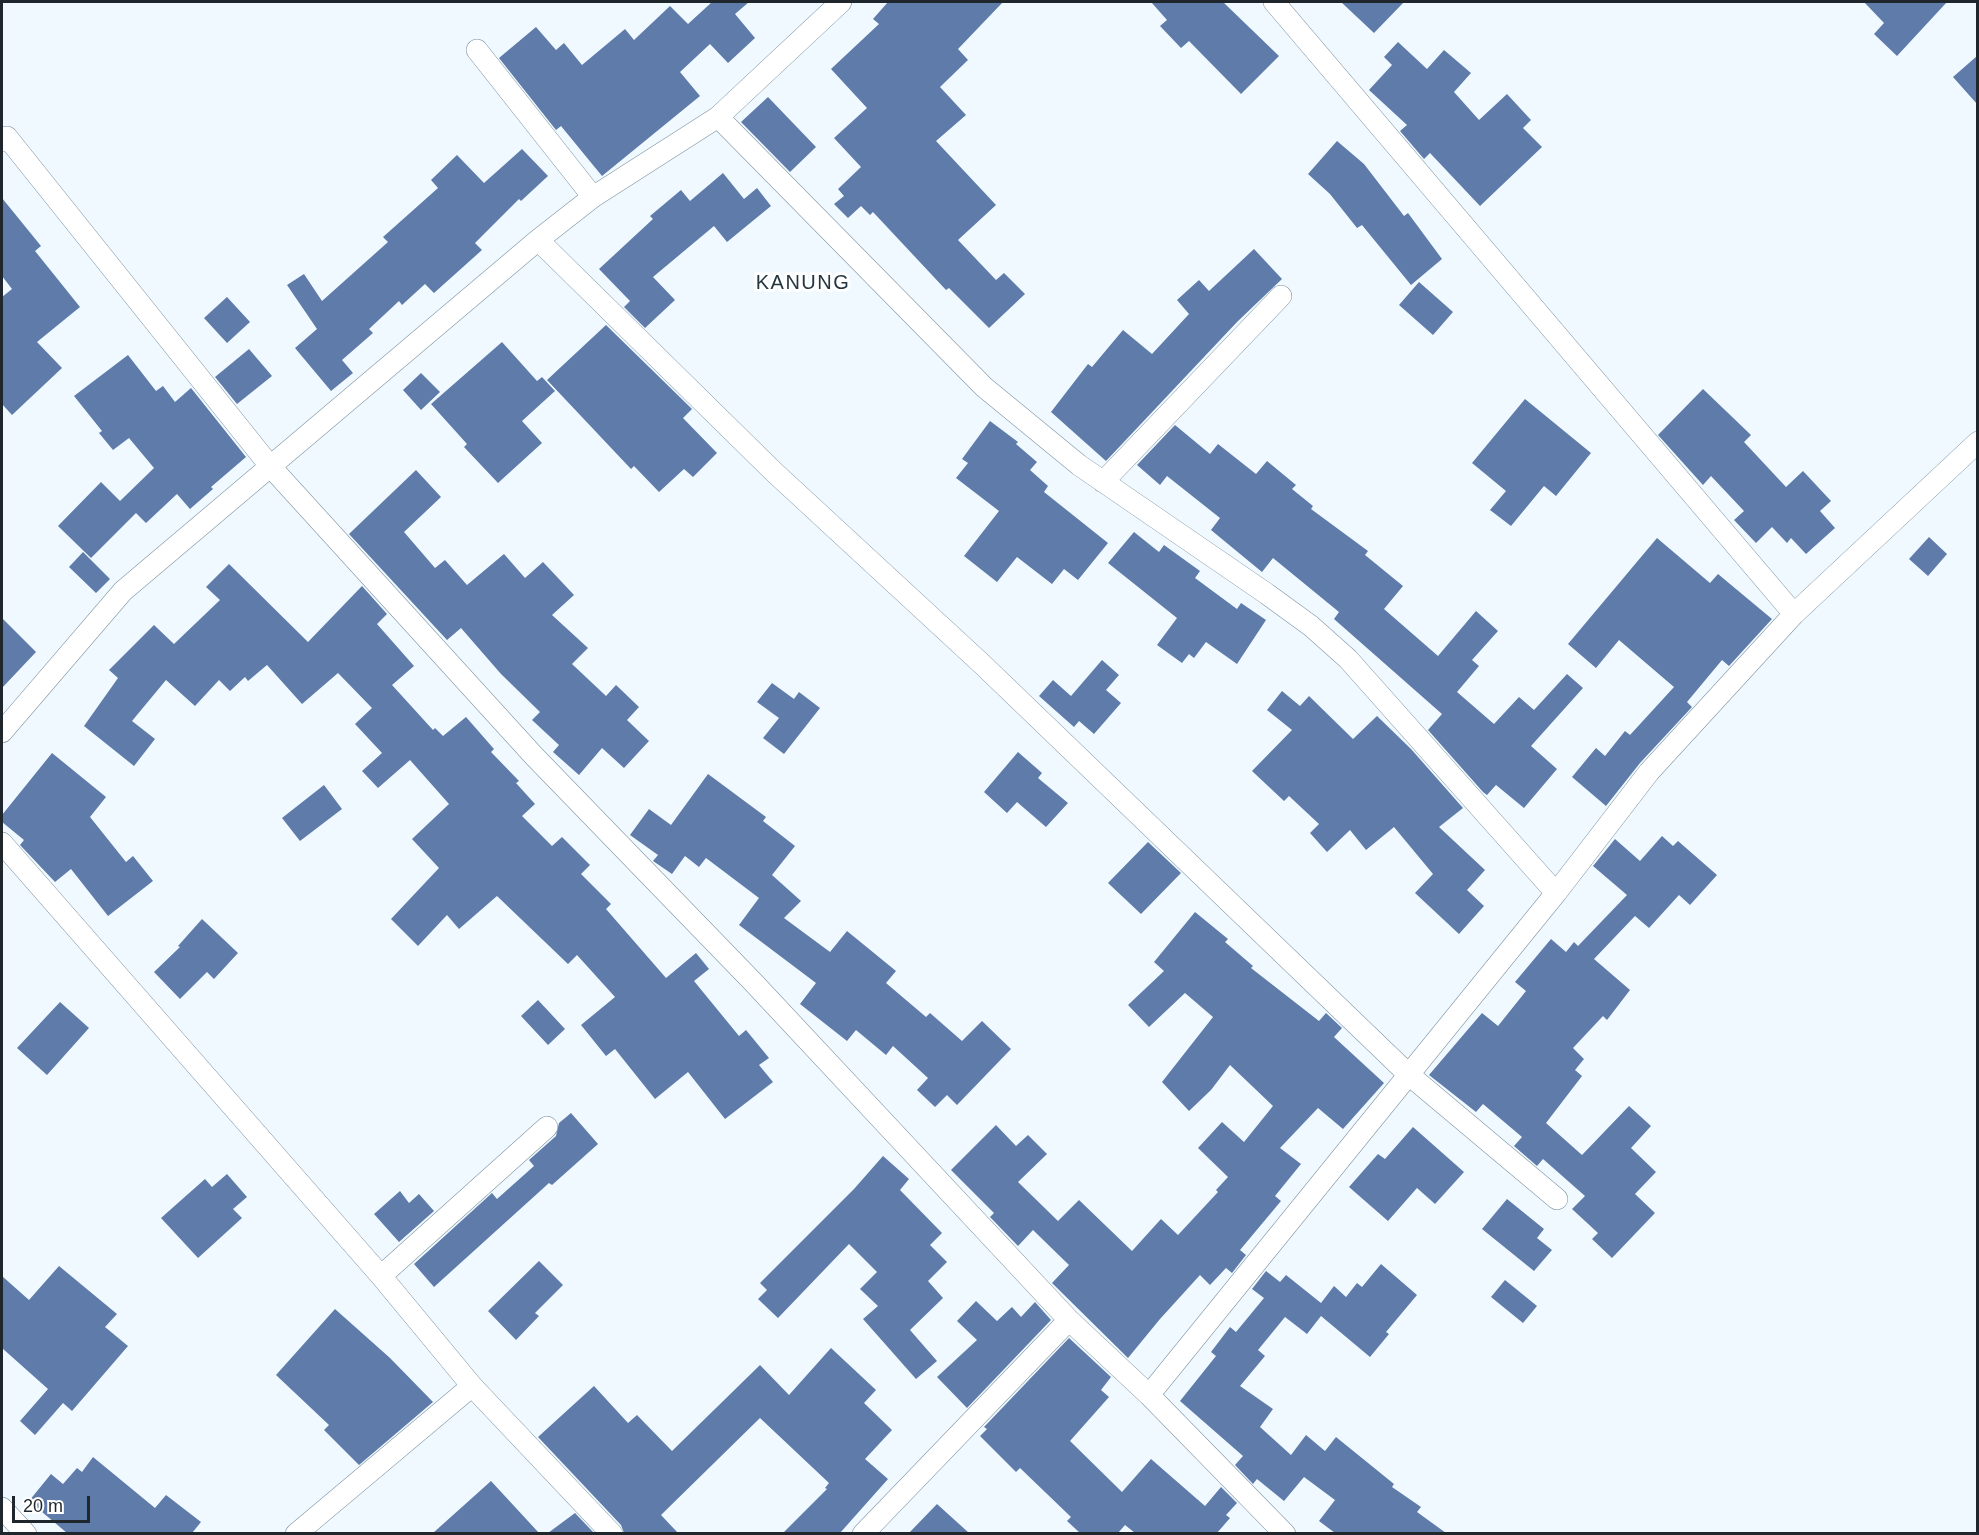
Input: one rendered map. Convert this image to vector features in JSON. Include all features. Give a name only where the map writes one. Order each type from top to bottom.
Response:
[{"type":"street","points":[[2,732],[123,591],[538,240],[593,197],[718,117],[841,2]]},
{"type":"street","points":[[1274,2],[1794,614]]},
{"type":"street","points":[[477,50],[593,197]]},
{"type":"street","points":[[718,117],[984,387],[1103,482],[1267,594],[1311,626],[1348,659],[1556,893]]},
{"type":"street","points":[[2,141],[7,137],[270,466],[534,756],[753,982],[1069,1320],[1149,1395],[1285,1533]]},
{"type":"street","points":[[538,240],[774,472],[983,665],[1408,1074],[1557,1199]]},
{"type":"street","points":[[1103,482],[1281,296]]},
{"type":"street","points":[[1149,1395],[1556,893],[1649,772],[1794,614],[1977,442]]},
{"type":"street","points":[[2,843],[381,1276],[472,1386],[612,1533]]},
{"type":"street","points":[[381,1276],[547,1127]]},
{"type":"street","points":[[862,1533],[1069,1320]]},
{"type":"street","points":[[296,1533],[472,1386]]},
{"type":"street","points":[[2,1508],[26,1533]]},
{"type":"building","points":[[712,2],[749,2],[735,14],[755,38],[728,63],[710,44],[680,72],[700,96],[602,176],[561,126],[556,130],[499,58],[536,27],[556,50],[564,43],[582,65],[625,29],[634,40],[670,6],[688,24]]},
{"type":"building","points":[[888,2],[1003,2],[958,49],[968,60],[940,87],[966,115],[936,141],[996,205],[958,240],[996,280],[1004,273],[1025,294],[989,328],[949,288],[946,290],[873,212],[870,215],[861,206],[848,218],[834,204],[844,196],[838,189],[861,167],[834,138],[867,108],[831,69],[879,24],[873,19]]},
{"type":"building","points":[[1151,2],[1223,2],[1279,56],[1241,94],[1189,41],[1181,48],[1160,26],[1167,20]]},
{"type":"building","points":[[1341,2],[1404,2],[1374,33]]},
{"type":"building","points":[[1864,2],[1947,2],[1897,56],[1874,34],[1884,23]]},
{"type":"building","points":[[1398,42],[1427,69],[1444,50],[1471,73],[1454,92],[1479,120],[1507,94],[1531,120],[1523,128],[1542,147],[1480,206],[1430,153],[1424,159],[1400,131],[1407,125],[1369,90],[1392,65],[1384,57]]},
{"type":"building","points":[[1977,56],[1977,104],[1953,77]]},
{"type":"building","points":[[768,97],[816,147],[790,172],[741,122]]},
{"type":"building","points":[[1337,141],[1364,164],[1404,216],[1408,213],[1442,259],[1411,285],[1362,225],[1357,228],[1330,194],[1308,174]]},
{"type":"building","points":[[522,149],[548,176],[521,201],[519,199],[475,243],[482,250],[434,293],[425,284],[402,305],[399,301],[369,329],[373,333],[342,360],[353,373],[331,391],[295,348],[317,329],[287,285],[304,274],[322,301],[388,242],[383,237],[438,188],[431,180],[457,155],[484,183]]},
{"type":"building","points":[[723,173],[744,199],[757,188],[771,206],[727,242],[714,226],[653,277],[675,300],[645,328],[624,307],[630,301],[599,269],[653,219],[650,216],[681,190],[690,201]]},
{"type":"building","points":[[2,198],[41,246],[35,251],[80,307],[37,342],[62,368],[12,415],[2,404],[2,297],[12,289],[2,276]]},
{"type":"building","points":[[1254,249],[1282,279],[1237,322],[1106,461],[1051,412],[1088,364],[1092,367],[1123,330],[1152,354],[1189,314],[1177,300],[1199,280],[1209,291]]},
{"type":"building","points":[[1419,282],[1453,312],[1433,335],[1399,305]]},
{"type":"building","points":[[227,297],[250,322],[227,343],[204,318]]},
{"type":"building","points":[[606,325],[692,409],[683,418],[717,453],[693,477],[684,469],[659,492],[634,466],[631,469],[547,380]]},
{"type":"building","points":[[502,342],[537,381],[542,377],[555,391],[522,421],[542,443],[498,483],[464,447],[467,444],[431,404]]},
{"type":"building","points":[[249,349],[272,376],[237,404],[215,377]]},
{"type":"building","points":[[128,355],[156,391],[163,386],[175,402],[191,388],[246,457],[211,487],[213,489],[190,509],[177,494],[146,523],[136,513],[91,558],[58,526],[101,482],[120,501],[154,468],[129,438],[113,450],[99,433],[102,431],[74,396]]},
{"type":"building","points":[[421,373],[440,392],[421,410],[403,390]]},
{"type":"building","points":[[1703,389],[1751,435],[1744,442],[1786,487],[1803,471],[1831,501],[1820,511],[1835,528],[1806,554],[1791,538],[1787,543],[1772,527],[1756,543],[1734,520],[1744,511],[1711,476],[1703,485],[1658,435]]},
{"type":"building","points":[[1525,399],[1591,453],[1556,496],[1544,486],[1511,526],[1490,510],[1506,491],[1472,463]]},
{"type":"building","points":[[990,421],[1018,442],[1016,444],[1037,462],[1030,470],[1048,486],[1044,492],[1108,543],[1078,580],[1064,569],[1052,584],[1017,557],[997,582],[964,556],[999,511],[956,478],[968,463],[962,459]]},
{"type":"building","points":[[1175,425],[1210,454],[1218,444],[1256,474],[1267,461],[1296,485],[1292,489],[1313,506],[1311,509],[1368,551],[1365,555],[1403,586],[1384,609],[1438,656],[1476,611],[1498,631],[1472,660],[1479,666],[1457,692],[1494,724],[1519,697],[1534,710],[1567,674],[1583,688],[1531,746],[1557,769],[1524,808],[1496,785],[1487,795],[1483,792],[1428,730],[1442,714],[1334,619],[1339,612],[1273,558],[1262,572],[1211,530],[1220,518],[1167,476],[1160,485],[1137,465]]},
{"type":"building","points":[[416,470],[441,497],[404,532],[435,568],[445,560],[467,585],[504,554],[525,578],[543,562],[574,595],[552,615],[588,648],[572,664],[606,696],[616,685],[639,707],[627,720],[649,741],[624,768],[602,748],[579,775],[553,752],[559,745],[532,720],[540,712],[501,674],[461,628],[447,640],[349,534]]},
{"type":"building","points":[[1134,532],[1159,552],[1164,545],[1200,571],[1195,578],[1237,609],[1241,603],[1266,620],[1237,664],[1206,642],[1194,658],[1189,654],[1182,663],[1157,645],[1177,618],[1108,563]]},
{"type":"building","points":[[1929,537],[1947,554],[1928,576],[1909,559]]},
{"type":"building","points":[[1657,538],[1710,583],[1718,574],[1772,619],[1729,666],[1722,660],[1687,702],[1692,707],[1640,763],[1606,806],[1572,777],[1596,748],[1605,756],[1625,731],[1630,735],[1674,687],[1619,640],[1596,668],[1568,644]]},
{"type":"building","points":[[83,552],[110,579],[96,593],[69,567]]},
{"type":"building","points":[[229,564],[308,642],[362,586],[387,614],[377,624],[414,666],[392,685],[433,730],[435,728],[443,736],[466,717],[494,749],[491,752],[519,781],[516,783],[535,804],[522,816],[552,846],[562,837],[590,865],[581,874],[611,904],[606,909],[666,978],[696,953],[709,969],[694,981],[739,1036],[746,1030],[769,1058],[759,1065],[773,1082],[725,1119],[688,1072],[655,1099],[615,1049],[606,1056],[581,1025],[615,997],[577,955],[568,964],[497,896],[459,929],[447,915],[418,946],[391,919],[439,868],[412,839],[449,804],[410,760],[378,788],[362,771],[382,753],[355,724],[372,708],[338,673],[302,704],[267,665],[248,681],[245,677],[230,691],[219,680],[195,706],[166,680],[132,721],[155,739],[134,766],[84,726],[118,678],[109,670],[154,625],[174,644],[220,600],[206,587]]},
{"type":"building","points":[[2,618],[36,652],[2,688]]},
{"type":"building","points":[[1102,660],[1119,675],[1106,690],[1121,703],[1094,734],[1079,721],[1074,727],[1039,696],[1053,680],[1071,696]]},
{"type":"building","points":[[772,683],[794,699],[799,692],[820,708],[784,754],[763,738],[779,718],[757,702]]},
{"type":"building","points":[[1282,691],[1300,706],[1309,696],[1353,739],[1377,716],[1411,749],[1463,808],[1439,827],[1485,870],[1467,890],[1484,906],[1459,934],[1415,893],[1433,874],[1394,827],[1366,850],[1350,830],[1327,852],[1310,833],[1319,824],[1289,796],[1284,801],[1252,771],[1292,730],[1267,710]]},
{"type":"building","points":[[1018,752],[1042,773],[1038,778],[1068,803],[1046,827],[1017,802],[1007,813],[984,792]]},
{"type":"building","points":[[52,753],[106,797],[90,817],[126,862],[133,856],[153,881],[108,916],[71,869],[55,882],[20,845],[24,840],[2,822],[2,815]]},
{"type":"building","points":[[708,774],[766,817],[763,821],[795,846],[772,875],[801,901],[784,918],[830,952],[847,931],[896,971],[886,983],[926,1017],[930,1013],[962,1041],[982,1021],[1011,1049],[957,1105],[947,1095],[935,1107],[917,1090],[928,1078],[893,1046],[886,1055],[856,1030],[847,1041],[800,1004],[816,983],[739,925],[759,898],[706,858],[699,867],[685,856],[672,874],[653,861],[658,855],[630,835],[649,809],[671,825]]},
{"type":"building","points":[[324,785],[342,809],[300,841],[282,818]]},
{"type":"building","points":[[1662,836],[1673,846],[1678,841],[1717,875],[1690,905],[1679,895],[1649,928],[1635,916],[1594,959],[1630,990],[1607,1020],[1603,1016],[1573,1048],[1584,1059],[1575,1070],[1582,1076],[1546,1123],[1582,1155],[1629,1106],[1651,1126],[1631,1148],[1656,1172],[1635,1194],[1655,1213],[1612,1258],[1592,1239],[1598,1233],[1572,1209],[1585,1196],[1543,1159],[1537,1166],[1514,1146],[1522,1137],[1483,1104],[1476,1112],[1429,1075],[1482,1013],[1498,1026],[1526,991],[1515,982],[1551,939],[1566,952],[1574,942],[1578,946],[1627,895],[1593,866],[1615,839],[1640,861]]},
{"type":"building","points":[[1148,842],[1181,873],[1141,914],[1108,883]]},
{"type":"building","points":[[1195,912],[1228,939],[1225,942],[1253,966],[1251,968],[1319,1021],[1326,1013],[1342,1028],[1334,1037],[1384,1083],[1343,1129],[1318,1108],[1280,1148],[1301,1164],[1275,1196],[1281,1201],[1240,1250],[1246,1255],[1232,1273],[1226,1268],[1210,1285],[1200,1275],[1128,1358],[1052,1283],[1069,1265],[1033,1230],[1018,1246],[990,1217],[994,1213],[951,1170],[996,1125],[1016,1146],[1028,1135],[1047,1154],[1018,1182],[1058,1221],[1079,1200],[1132,1251],[1161,1219],[1178,1235],[1218,1192],[1216,1190],[1228,1177],[1198,1148],[1222,1122],[1244,1142],[1273,1106],[1230,1065],[1211,1090],[1189,1111],[1162,1082],[1213,1017],[1185,993],[1149,1027],[1128,1005],[1164,971],[1154,962]]},
{"type":"building","points":[[202,919],[238,953],[214,979],[207,972],[180,999],[154,972],[180,947],[178,946]]},
{"type":"building","points":[[538,1000],[565,1029],[548,1045],[521,1016]]},
{"type":"building","points":[[60,1002],[89,1028],[47,1075],[17,1048]]},
{"type":"building","points":[[571,1113],[598,1144],[552,1185],[549,1183],[434,1287],[414,1264],[492,1193],[497,1199],[534,1166],[529,1160],[556,1136],[559,1123]]},
{"type":"building","points":[[1413,1127],[1464,1172],[1435,1204],[1417,1188],[1388,1221],[1349,1187],[1378,1154],[1385,1159]]},
{"type":"building","points":[[883,1156],[909,1179],[900,1190],[942,1233],[930,1245],[947,1262],[928,1281],[943,1298],[910,1330],[937,1361],[916,1379],[863,1319],[878,1306],[860,1289],[877,1272],[849,1244],[778,1318],[758,1299],[767,1290],[760,1283],[854,1189]]},
{"type":"building","points":[[227,1174],[247,1197],[233,1209],[242,1218],[198,1258],[161,1218],[205,1179],[212,1187]]},
{"type":"building","points":[[400,1191],[409,1203],[419,1194],[434,1211],[399,1242],[374,1214]]},
{"type":"building","points":[[1507,1199],[1544,1229],[1537,1238],[1552,1250],[1534,1271],[1482,1229]]},
{"type":"building","points":[[539,1261],[563,1285],[535,1313],[539,1316],[516,1340],[488,1311]]},
{"type":"building","points":[[1381,1264],[1417,1295],[1386,1332],[1389,1334],[1370,1357],[1321,1316],[1307,1334],[1285,1317],[1258,1350],[1265,1356],[1240,1386],[1273,1409],[1260,1427],[1291,1455],[1306,1435],[1325,1451],[1336,1437],[1394,1484],[1392,1487],[1421,1507],[1417,1512],[1446,1533],[1335,1533],[1319,1521],[1335,1500],[1304,1477],[1284,1501],[1257,1479],[1253,1484],[1235,1465],[1243,1456],[1180,1401],[1216,1356],[1211,1352],[1230,1327],[1236,1332],[1264,1298],[1252,1289],[1266,1271],[1280,1282],[1286,1275],[1321,1303],[1334,1286],[1346,1297],[1357,1283],[1362,1287]]},
{"type":"building","points":[[59,1266],[117,1314],[105,1327],[128,1346],[72,1411],[63,1403],[35,1435],[20,1421],[48,1389],[2,1348],[2,1276],[29,1300]]},
{"type":"building","points":[[1505,1280],[1537,1306],[1523,1323],[1491,1297]]},
{"type":"building","points":[[976,1301],[997,1321],[1012,1307],[1021,1317],[1035,1302],[1051,1320],[967,1408],[937,1377],[977,1340],[957,1321]]},
{"type":"building","points":[[335,1309],[390,1358],[433,1402],[359,1465],[324,1430],[329,1425],[276,1375]]},
{"type":"building","points":[[1069,1338],[1111,1377],[1101,1390],[1109,1397],[1070,1441],[1122,1492],[1151,1459],[1205,1506],[1221,1487],[1237,1503],[1226,1515],[1230,1518],[1217,1533],[1135,1533],[1125,1525],[1118,1533],[1080,1533],[1067,1521],[1071,1517],[1020,1468],[1016,1472],[980,1436],[987,1429],[984,1427]]},
{"type":"building","points":[[831,1348],[876,1390],[864,1403],[892,1430],[865,1459],[888,1479],[840,1533],[783,1533],[827,1489],[825,1488],[829,1483],[760,1418],[661,1515],[678,1533],[624,1533],[621,1525],[538,1437],[594,1386],[628,1423],[637,1415],[672,1451],[760,1365],[789,1395]]},
{"type":"building","points":[[93,1457],[155,1508],[166,1495],[201,1522],[192,1533],[67,1533],[29,1501],[51,1474],[63,1484],[77,1468],[82,1472]]},
{"type":"building","points":[[491,1481],[539,1533],[433,1533]]},
{"type":"building","points":[[937,1504],[969,1533],[909,1533]]},
{"type":"building","points":[[575,1513],[594,1533],[548,1533]]},
{"type":"district","name":"KANUNG","points":[[803,283]]}]
